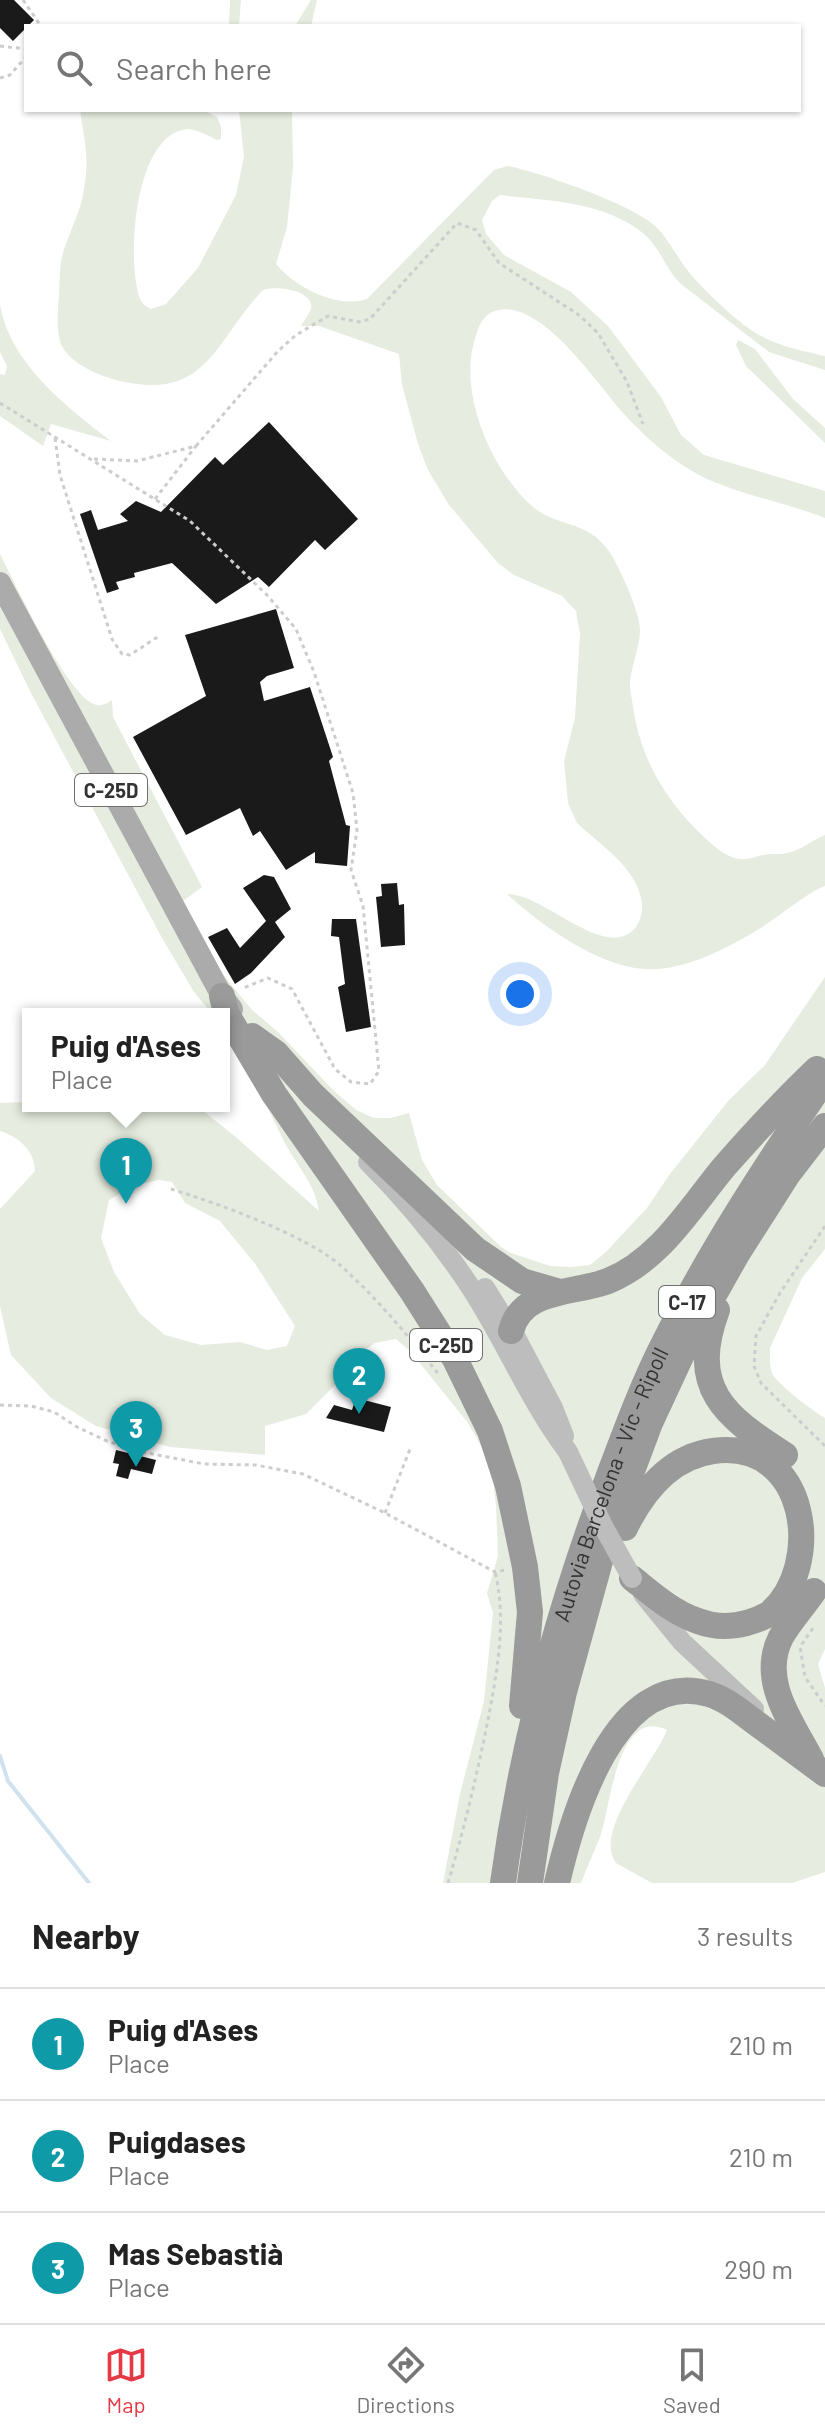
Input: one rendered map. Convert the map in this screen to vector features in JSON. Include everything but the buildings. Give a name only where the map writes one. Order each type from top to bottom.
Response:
[{"type":"highway","name":"C-25D","points":[[222,996],[225,1008]]},
{"type":"highway","name":"C-25D","points":[[230,1020],[274,1094],[412,1291],[455,1359],[490,1431],[508,1486],[525,1567],[530,1612],[520,1732],[527,1742]]},
{"type":"highway","points":[[252,1036],[276,1053],[313,1095],[475,1249],[522,1281],[563,1293]]},
{"type":"highway","points":[[511,1331],[517,1315],[526,1305],[539,1298],[609,1281],[647,1257],[745,1143],[825,1061]]},
{"type":"highway","name":"Autovia Barcelona - Vic - Ripoll","points":[[503,1883],[527,1742],[549,1655],[583,1543],[623,1439],[663,1344],[757,1180],[825,1079]]},
{"type":"highway","name":"Autovia Barcelona - Vic - Ripoll","points":[[530,1883],[546,1773],[564,1692],[605,1543],[650,1423],[689,1339],[737,1254],[788,1174],[825,1126]]},
{"type":"highway","points":[[737,1254],[711,1329],[707,1361],[711,1384],[728,1414],[747,1431],[796,1463],[820,1497]]},
{"type":"highway","points":[[601,1562],[611,1557],[634,1509],[654,1482],[697,1455],[732,1450],[759,1457],[786,1474],[809,1506],[814,1545],[810,1566],[789,1600],[761,1618],[733,1626],[698,1621],[659,1600],[632,1578]]},
{"type":"highway","points":[[820,1768],[781,1703],[773,1669],[781,1637],[814,1590],[825,1566]]},
{"type":"highway","points":[[557,1883],[566,1844],[589,1782],[606,1748],[625,1721],[657,1697],[694,1692],[721,1699],[820,1768]]},
{"type":"main road","name":"C-25D","points":[[0,583],[222,996],[252,1036]]},
{"type":"street","points":[[252,1036],[272,1064],[315,1112],[371,1166],[424,1226],[467,1283],[536,1406],[564,1447],[632,1578],[682,1642],[820,1768]]},
{"type":"street","points":[[371,1166],[389,1177],[444,1233],[483,1286],[562,1425],[564,1447]]},
{"type":"path","points":[[23,0],[40,24]]},
{"type":"path","points":[[0,46],[24,49]]},
{"type":"path","points":[[0,78],[10,75],[24,59]]},
{"type":"path","points":[[155,499],[278,351],[296,335],[328,316],[359,322],[370,319],[457,223],[476,230],[499,263],[579,315],[598,333],[627,382],[643,424]]},
{"type":"path","points":[[0,403],[190,521],[267,595],[296,629],[314,672],[353,793],[357,830],[351,870],[363,906],[379,1071],[370,1084],[351,1082],[335,1069],[292,989],[268,978],[222,996]]},
{"type":"path","points":[[55,438],[60,475],[112,639],[122,654],[130,655],[159,636]]},
{"type":"path","points":[[90,459],[137,461],[196,446]]},
{"type":"path","points":[[171,1189],[281,1232],[339,1264],[409,1336],[443,1380]]},
{"type":"path","points":[[825,1226],[780,1293],[756,1336],[754,1366],[761,1383],[825,1446]]},
{"type":"path","points":[[0,1405],[31,1406],[54,1412],[97,1437],[137,1451],[204,1464],[256,1465],[303,1474],[385,1513],[495,1572],[500,1594],[500,1629],[494,1685],[473,1799],[448,1883]]},
{"type":"path","points":[[385,1513],[410,1449]]},
{"type":"path","points":[[819,1621],[800,1647],[805,1677],[825,1706]]},
{"type":"shaded area","points":[[230,0],[241,0],[239,24],[229,24]]},
{"type":"shaded area","points":[[311,0],[317,0],[311,24],[296,24]]},
{"type":"shaded area","points":[[80,112],[207,112],[217,117],[221,139],[188,129],[170,136],[156,151],[146,174],[139,200],[134,254],[139,296],[151,309],[166,304],[198,268],[236,195],[244,157],[239,112],[292,112],[293,167],[287,227],[276,264],[294,281],[317,294],[343,301],[367,299],[494,170],[508,166],[585,190],[643,217],[660,231],[702,287],[743,324],[776,343],[825,356],[825,370],[769,352],[681,284],[644,234],[612,215],[575,204],[500,195],[492,201],[482,220],[486,234],[504,255],[571,292],[608,326],[661,397],[681,435],[704,455],[825,491],[825,518],[699,475],[641,432],[566,345],[547,328],[529,316],[510,310],[492,312],[480,325],[474,342],[471,385],[482,431],[492,453],[517,491],[532,506],[541,513],[584,530],[604,544],[629,592],[640,630],[630,683],[638,732],[651,766],[668,796],[704,837],[733,858],[747,859],[792,852],[825,835],[825,886],[723,949],[697,960],[657,969],[618,964],[597,956],[557,933],[507,894],[539,904],[592,933],[609,937],[624,936],[636,927],[641,915],[639,890],[626,868],[577,823],[568,803],[564,761],[575,718],[580,633],[576,611],[562,596],[514,575],[498,563],[449,505],[428,470],[418,444],[402,384],[399,354],[319,326],[301,326],[311,303],[301,293],[285,289],[263,290],[205,364],[189,376],[170,383],[146,385],[116,380],[70,357],[59,339],[60,268],[83,195],[86,152]]},
{"type":"shaded area","points":[[0,305],[15,346],[28,365],[76,414],[111,441],[51,424],[43,446],[0,416],[0,374],[5,375],[7,366],[0,352]]},
{"type":"shaded area","points":[[738,340],[755,349],[793,399],[825,428],[825,443],[746,366],[736,345]]},
{"type":"shaded area","points":[[0,554],[41,634],[79,692],[93,704],[106,704],[112,700],[113,717],[202,887],[183,901],[217,967],[252,1010],[356,1110],[374,1118],[391,1118],[409,1113],[422,1160],[437,1185],[511,1253],[550,1266],[571,1267],[590,1265],[605,1253],[647,1208],[729,1100],[765,1065],[825,977],[825,1249],[802,1278],[770,1348],[770,1358],[777,1380],[825,1418],[825,1649],[818,1664],[825,1688],[825,1872],[792,1883],[652,1883],[616,1863],[611,1849],[612,1833],[628,1796],[667,1730],[650,1726],[636,1733],[618,1765],[600,1837],[581,1883],[443,1883],[460,1794],[484,1701],[493,1613],[487,1593],[498,1556],[496,1506],[493,1480],[484,1451],[468,1423],[411,1352],[396,1339],[375,1343],[346,1363],[335,1385],[306,1414],[265,1426],[265,1455],[170,1447],[96,1426],[51,1398],[11,1355],[0,1306],[0,1209],[35,1171],[32,1157],[25,1146],[0,1131],[0,1103],[22,1102],[22,1112],[204,1112],[319,1211],[310,1185],[286,1145],[230,1027],[230,1008],[207,1008],[194,992],[31,693],[0,629]],"holes":[[[159,1180],[172,1182],[185,1203],[220,1221],[256,1265],[295,1326],[287,1346],[267,1350],[240,1342],[201,1345],[165,1335],[140,1314],[114,1272],[101,1238],[109,1200],[135,1185]]]},
{"type":"waterway","points":[[0,1756],[8,1781],[89,1883]]},
{"type":"place","name":"Puig d'Ases","points":[[126,1204]]},
{"type":"place","name":"Puigdases","points":[[359,1414]]},
{"type":"place","name":"Mas Sebastià","points":[[136,1467]]}]
